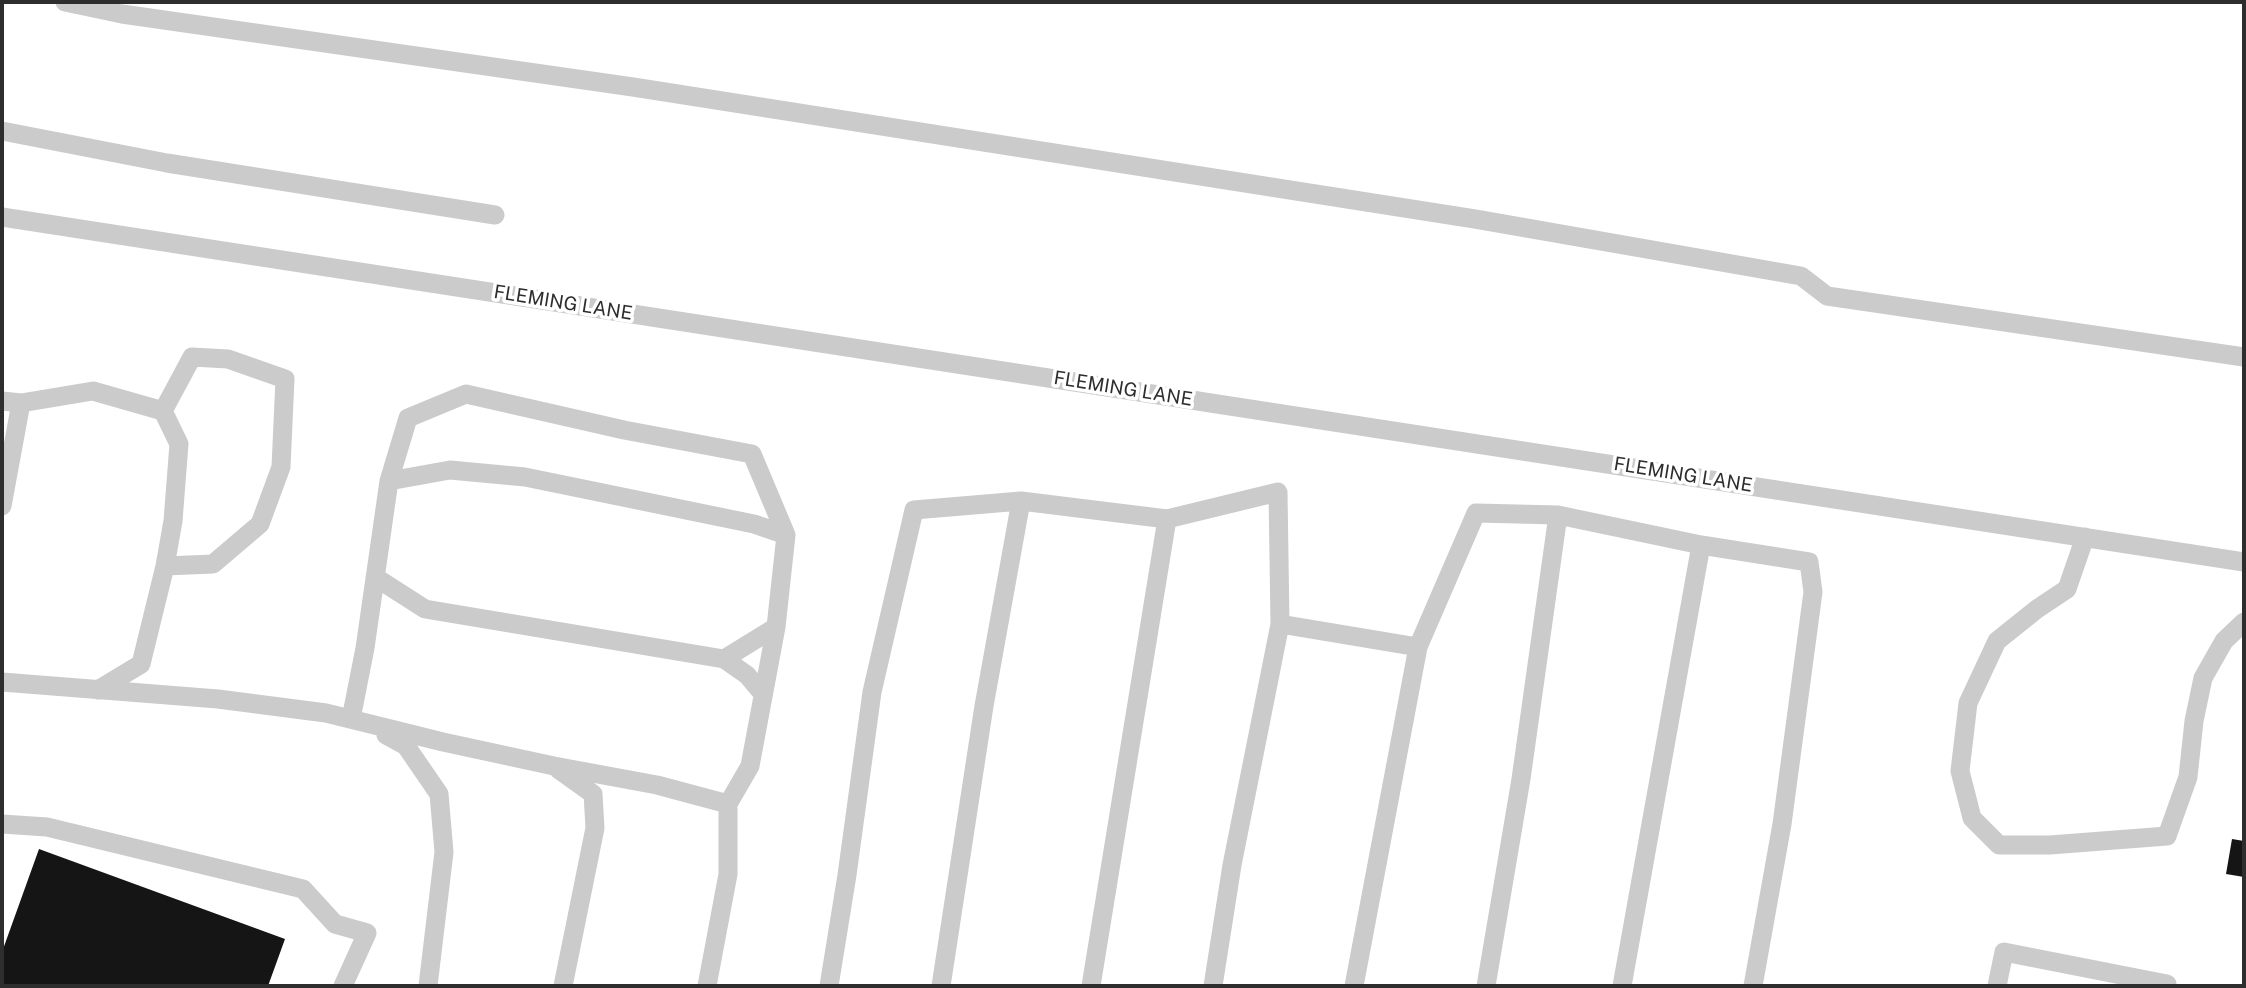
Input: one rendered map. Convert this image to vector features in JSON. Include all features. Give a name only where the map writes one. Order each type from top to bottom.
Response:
[{"type":"lane","points":[[65,2],[122,14],[632,87],[1461,216],[1801,276],[1827,296],[2244,356]]},
{"type":"lane","points":[[2,131],[167,163],[495,215]]},
{"type":"lane","name":"FLEMING LANE","points":[[2,217],[2244,562]]},
{"type":"lane","points":[[163,411],[192,357],[228,359],[285,379],[281,467],[260,524],[213,564],[165,566]]},
{"type":"lane","points":[[2,506],[12,402],[93,391],[163,411],[179,444],[173,521],[165,566],[141,664],[98,690]]},
{"type":"lane","points":[[357,721],[388,481],[408,418],[466,394],[624,430],[752,454],[786,535],[776,627],[751,766],[728,804],[728,874],[707,986]]},
{"type":"lane","points":[[388,481],[450,470],[525,477],[754,524],[786,535]]},
{"type":"lane","points":[[829,986],[872,692],[914,510],[1021,501],[1167,519],[1278,492],[1280,624],[1232,865],[1213,986]]},
{"type":"lane","points":[[941,986],[984,706],[1021,501]]},
{"type":"lane","points":[[1354,986],[1418,647],[1476,513],[1558,515],[1700,545],[1809,562],[1813,592],[1782,824],[1753,986]]},
{"type":"lane","points":[[1486,986],[1521,779],[1558,515]]},
{"type":"lane","points":[[1091,986],[1167,519]]},
{"type":"lane","points":[[2085,537],[2067,589],[1997,641],[1968,703],[1961,771],[1972,818],[1998,845],[2050,845],[2167,836],[2188,777],[2194,721],[2203,678],[2224,641],[2244,622]]},
{"type":"lane","points":[[1622,986],[1700,545]]},
{"type":"lane","points":[[375,577],[425,609],[724,659],[747,675],[763,694]]},
{"type":"lane","points":[[1280,624],[1418,647]]},
{"type":"lane","points":[[724,659],[776,627]]},
{"type":"lane","points":[[2,682],[218,699],[326,713],[554,766],[657,785],[728,804]]},
{"type":"lane","points":[[357,721],[406,746],[439,794],[444,852],[428,986]]},
{"type":"lane","points":[[554,766],[593,794],[595,828],[563,986]]},
{"type":"lane","points":[[2,824],[47,827],[303,889],[335,924],[367,933],[343,986]]},
{"type":"lane","points":[[1997,986],[2004,952],[2167,986]]},
{"type":"building","points":[[2232,839],[2244,841],[2244,877],[2226,874]]},
{"type":"building","points":[[39,849],[285,939],[268,986],[2,986],[2,952]]}]
